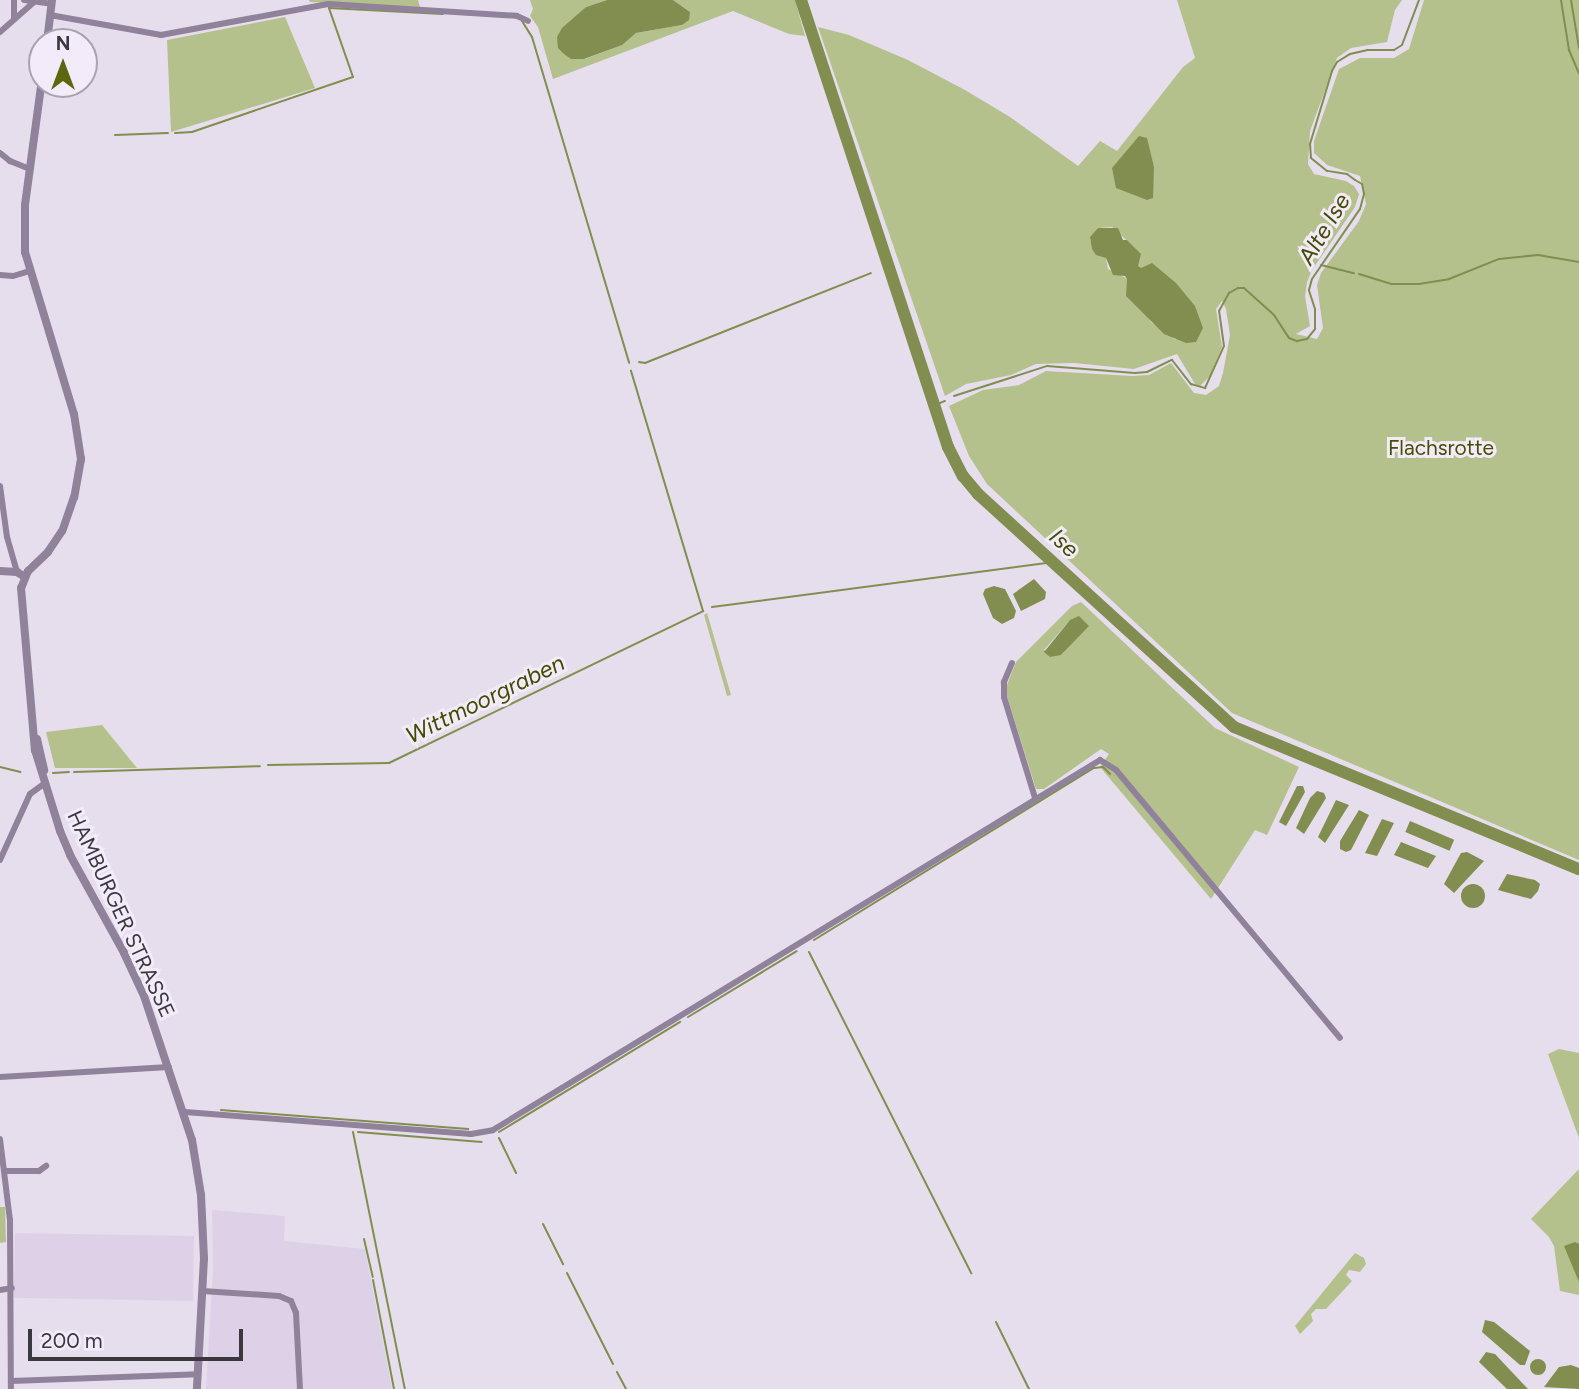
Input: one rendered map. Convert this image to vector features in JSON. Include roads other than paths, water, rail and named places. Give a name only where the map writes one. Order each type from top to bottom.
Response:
[{"type":"street","points":[[13,21],[14,0]]},
{"type":"street","points":[[24,0],[52,2],[49,28]]},
{"type":"street","points":[[0,32],[34,2]]},
{"type":"street","points":[[50,15],[161,35],[328,4],[517,16],[528,21]]},
{"type":"street","points":[[0,571],[21,574],[48,552],[62,531],[74,497],[81,459],[74,414],[29,271],[24,223],[39,98]]},
{"type":"street","points":[[0,152],[10,161],[30,169]]},
{"type":"street","points":[[0,275],[13,276],[29,271]]},
{"type":"street","points":[[0,486],[21,574]]},
{"type":"street","name":"HAMBURGER STRASSE","points":[[21,574],[22,616],[37,762],[70,855],[138,982],[185,1112],[201,1195],[202,1291],[197,1389]]},
{"type":"street","points":[[1012,663],[1004,681],[1004,697],[1035,798]]},
{"type":"street","points":[[185,1112],[471,1133],[493,1130],[1100,760],[1111,764],[1340,1038]]},
{"type":"street","points":[[0,860],[30,794],[44,784]]},
{"type":"street","points":[[0,1077],[170,1067]]},
{"type":"street","points":[[0,1143],[9,1201],[11,1385],[198,1374]]},
{"type":"street","points":[[5,1171],[39,1171],[46,1166]]},
{"type":"street","points":[[0,1201],[9,1201]]},
{"type":"street","points":[[0,1290],[12,1288]]},
{"type":"street","points":[[202,1291],[279,1296],[290,1301],[296,1313],[300,1389]]},
{"type":"waterway","name":"Wittmoorgraben","points":[[801,0],[948,447],[963,476],[978,494],[1234,727],[1579,869]]},
{"type":"waterway","name":"Alte Ise","points":[[954,396],[1047,366],[1135,373],[1147,372],[1172,360],[1191,384],[1205,388],[1224,346],[1219,311],[1229,293],[1238,288],[1244,288],[1274,315],[1289,338],[1297,341],[1307,339],[1315,329],[1315,309],[1309,290],[1312,279],[1360,209],[1364,194],[1362,184],[1347,174],[1327,171],[1311,158],[1310,144],[1332,71],[1337,62],[1350,54],[1367,50],[1394,50],[1402,45],[1419,0]]},
{"type":"waterway","points":[[1561,0],[1569,50],[1579,73]]},
{"type":"waterway","points":[[1571,0],[1579,48]]},
{"type":"waterway","points":[[175,133],[192,132],[353,77],[329,8],[443,14]]},
{"type":"waterway","points":[[522,21],[532,37],[629,363]]},
{"type":"waterway","points":[[115,135],[168,133]]},
{"type":"waterway","points":[[1359,274],[1391,284],[1419,284],[1449,279],[1499,259],[1538,255],[1579,262]]},
{"type":"waterway","points":[[1321,265],[1354,273]]},
{"type":"waterway","points":[[639,362],[645,363],[871,273]]},
{"type":"waterway","name":"Wittmoorgraben","points":[[268,765],[389,763],[703,611],[631,371]]},
{"type":"waterway","name":"Alte Ise","points":[[933,406],[945,401]]},
{"type":"waterway","name":"Wittmoorgraben","points":[[712,607],[1052,562]]},
{"type":"waterway","name":"Wittmoorgraben","points":[[74,772],[260,766]]},
{"type":"waterway","name":"Wittmoorgraben","points":[[0,767],[20,772]]},
{"type":"waterway","points":[[814,940],[1094,768],[1103,767],[1110,774]]},
{"type":"waterway","name":"Wittmoorgraben","points":[[53,773],[69,772]]},
{"type":"waterway","points":[[688,1017],[797,951]]},
{"type":"waterway","points":[[809,952],[971,1273]]},
{"type":"waterway","points":[[499,1132],[680,1022]]},
{"type":"waterway","points":[[221,1110],[468,1129]]},
{"type":"waterway","points":[[353,1132],[405,1389]]},
{"type":"waterway","points":[[358,1132],[482,1142]]},
{"type":"waterway","points":[[499,1138],[516,1173]]},
{"type":"waterway","points":[[543,1224],[563,1264]]},
{"type":"waterway","points":[[364,1239],[373,1277]]},
{"type":"waterway","points":[[567,1273],[613,1364]]},
{"type":"waterway","points":[[373,1280],[394,1389]]},
{"type":"waterway","points":[[996,1322],[1029,1389]]},
{"type":"waterway","points":[[617,1372],[626,1389]]},
{"type":"park label","name":"Flachsrotte","points":[[1441,448]]},
{"type":"water label","name":"Ise","points":[[1064,543]]}]
